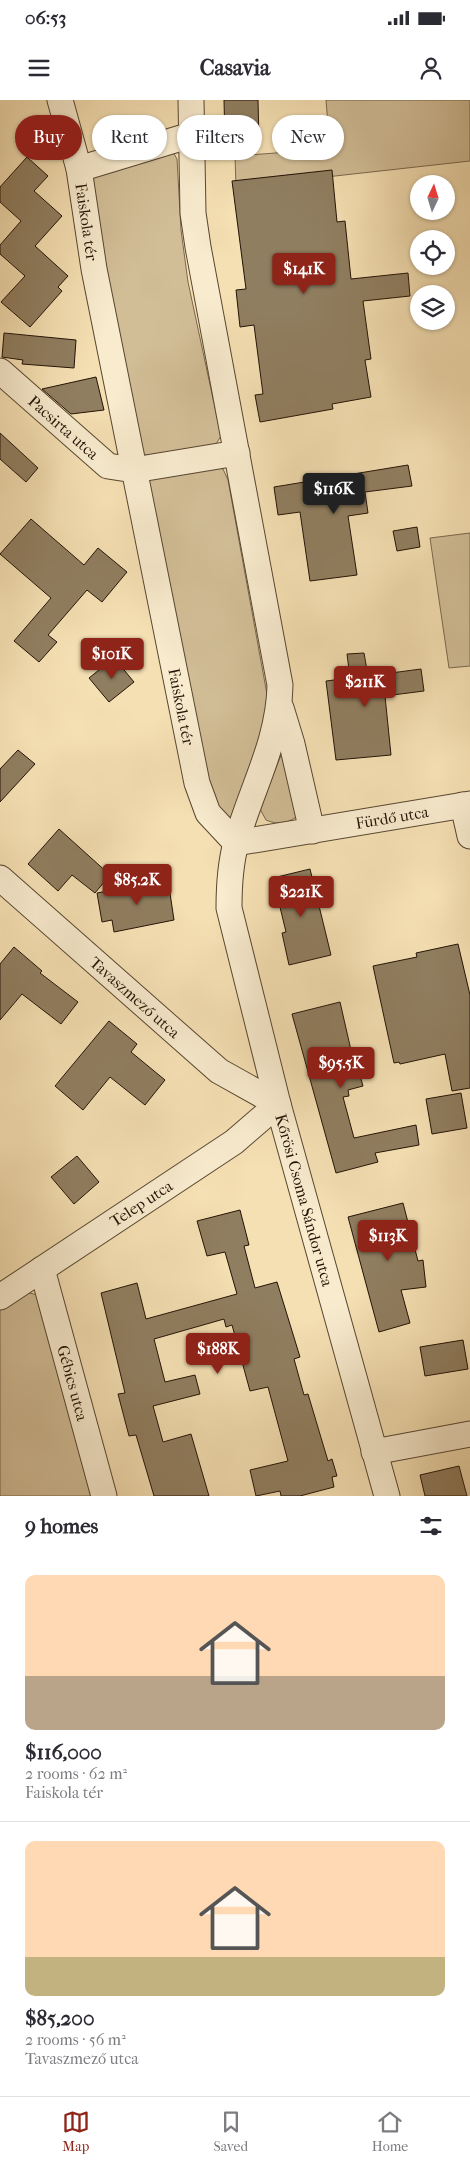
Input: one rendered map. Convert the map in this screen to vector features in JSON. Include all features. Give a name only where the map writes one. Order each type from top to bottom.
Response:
[{"type":"street","points":[[60,100],[79,169]]},
{"type":"street","points":[[191,100],[191,115]]},
{"type":"street","name":"Faiskola tér","points":[[177,139],[79,169],[94,269],[197,783],[208,813],[236,843]]},
{"type":"street","points":[[191,160],[193,213],[197,238],[277,662],[280,705],[292,744],[312,831],[236,843],[273,740],[280,705]]},
{"type":"street","name":"Pacsirta utca","points":[[0,371],[108,466],[134,470]]},
{"type":"street","points":[[134,470],[237,453]]},
{"type":"street","points":[[466,805],[470,836]]},
{"type":"street","name":"Fürdő utca","points":[[312,831],[466,805]]},
{"type":"street","name":"Kőrösi Csoma Sándor utca","points":[[236,843],[229,877],[229,908],[278,1104],[387,1496]]},
{"type":"street","name":"Tavaszmező utca","points":[[0,878],[219,1071],[278,1104]]},
{"type":"street","name":"Telep utca","points":[[0,1297],[234,1142],[278,1104]]},
{"type":"street","name":"Gébics utca","points":[[42,1269],[104,1496]]},
{"type":"street","points":[[374,1452],[470,1434]]},
{"type":"shaded area","points":[[326,100],[470,100],[470,161],[236,187],[235,160],[262,160],[262,154],[272,153],[272,160],[344,160],[344,115],[327,115]]},
{"type":"shaded area","points":[[173,152],[177,159],[181,230],[188,282],[221,436],[216,444],[164,455],[144,455],[138,449],[91,179],[95,175],[146,160],[167,160],[167,154]]},
{"type":"shaded area","points":[[223,469],[228,480],[268,700],[265,726],[229,822],[216,816],[145,481],[150,476]]},
{"type":"shaded area","points":[[470,533],[470,666],[449,668],[430,538]]},
{"type":"shaded area","points":[[281,755],[283,756],[296,817],[289,821],[274,823],[266,820],[260,809]]},
{"type":"shaded area","points":[[25,1292],[38,1295],[95,1496],[0,1496],[0,1302]]},
{"type":"building","points":[[224,100],[258,100],[258,115],[224,115]]},
{"type":"building","points":[[24,160],[30,160],[48,176],[34,191],[62,216],[35,246],[68,276],[58,287],[62,291],[30,327],[1,302],[25,276],[0,254],[0,245],[21,221],[0,202],[0,187]]},
{"type":"building","points":[[332,170],[337,222],[345,221],[351,279],[408,273],[410,296],[363,301],[371,359],[365,360],[371,397],[332,404],[333,409],[260,422],[255,395],[263,394],[254,325],[240,327],[236,290],[246,289],[232,181]]},
{"type":"building","points":[[4,333],[76,340],[74,368],[22,364],[23,360],[2,357]]},
{"type":"building","points":[[96,377],[104,410],[71,414],[42,389]]},
{"type":"building","points":[[0,433],[38,468],[26,482],[0,459]]},
{"type":"building","points":[[408,465],[412,486],[365,492],[368,513],[348,516],[357,575],[310,581],[300,512],[278,515],[274,487]]},
{"type":"building","points":[[31,519],[84,565],[98,548],[127,572],[102,602],[87,590],[48,635],[57,642],[39,662],[14,641],[51,598],[0,554]]},
{"type":"building","points":[[417,527],[420,547],[397,551],[393,531]]},
{"type":"building","points":[[364,653],[368,676],[421,669],[424,691],[385,696],[391,755],[336,760],[326,681],[350,678],[347,654]]},
{"type":"building","points":[[114,658],[134,682],[109,702],[89,678]]},
{"type":"building","points":[[18,750],[35,764],[0,802],[0,769]]},
{"type":"building","points":[[59,829],[110,875],[95,893],[72,875],[58,891],[28,864]]},
{"type":"building","points":[[310,869],[331,955],[289,965],[282,933],[286,932],[273,878]]},
{"type":"building","points":[[168,880],[174,920],[114,932],[112,920],[102,922],[97,893]]},
{"type":"building","points":[[458,944],[470,995],[470,1088],[452,1091],[445,1054],[400,1064],[399,1062],[394,1063],[373,966],[417,957],[416,953]]},
{"type":"building","points":[[14,947],[42,971],[40,973],[78,1002],[61,1024],[22,994],[0,1020],[0,964]]},
{"type":"building","points":[[340,1002],[353,1059],[355,1058],[363,1086],[348,1090],[349,1096],[343,1097],[354,1138],[416,1125],[419,1145],[375,1153],[378,1162],[336,1173],[292,1014]]},
{"type":"building","points":[[109,1021],[137,1044],[131,1052],[165,1080],[145,1105],[110,1077],[83,1110],[55,1086]]},
{"type":"building","points":[[461,1093],[467,1128],[432,1134],[426,1099]]},
{"type":"building","points":[[77,1156],[99,1182],[74,1204],[51,1177]]},
{"type":"building","points":[[403,1203],[418,1261],[423,1260],[426,1287],[401,1290],[410,1323],[379,1332],[348,1217]]},
{"type":"building","points":[[240,1210],[249,1245],[244,1246],[255,1288],[277,1282],[300,1357],[294,1359],[304,1395],[308,1394],[328,1461],[332,1459],[337,1476],[332,1477],[334,1487],[300,1496],[281,1496],[280,1491],[256,1496],[250,1470],[288,1461],[268,1387],[250,1391],[232,1325],[226,1327],[224,1319],[154,1339],[165,1382],[195,1375],[200,1394],[153,1406],[163,1442],[191,1434],[209,1496],[154,1496],[136,1435],[129,1436],[118,1394],[125,1393],[101,1293],[137,1283],[146,1319],[237,1294],[225,1252],[207,1256],[197,1221]]},
{"type":"building","points":[[463,1340],[468,1369],[425,1376],[420,1347]]},
{"type":"building","points":[[459,1466],[467,1496],[425,1496],[420,1475]]}]
